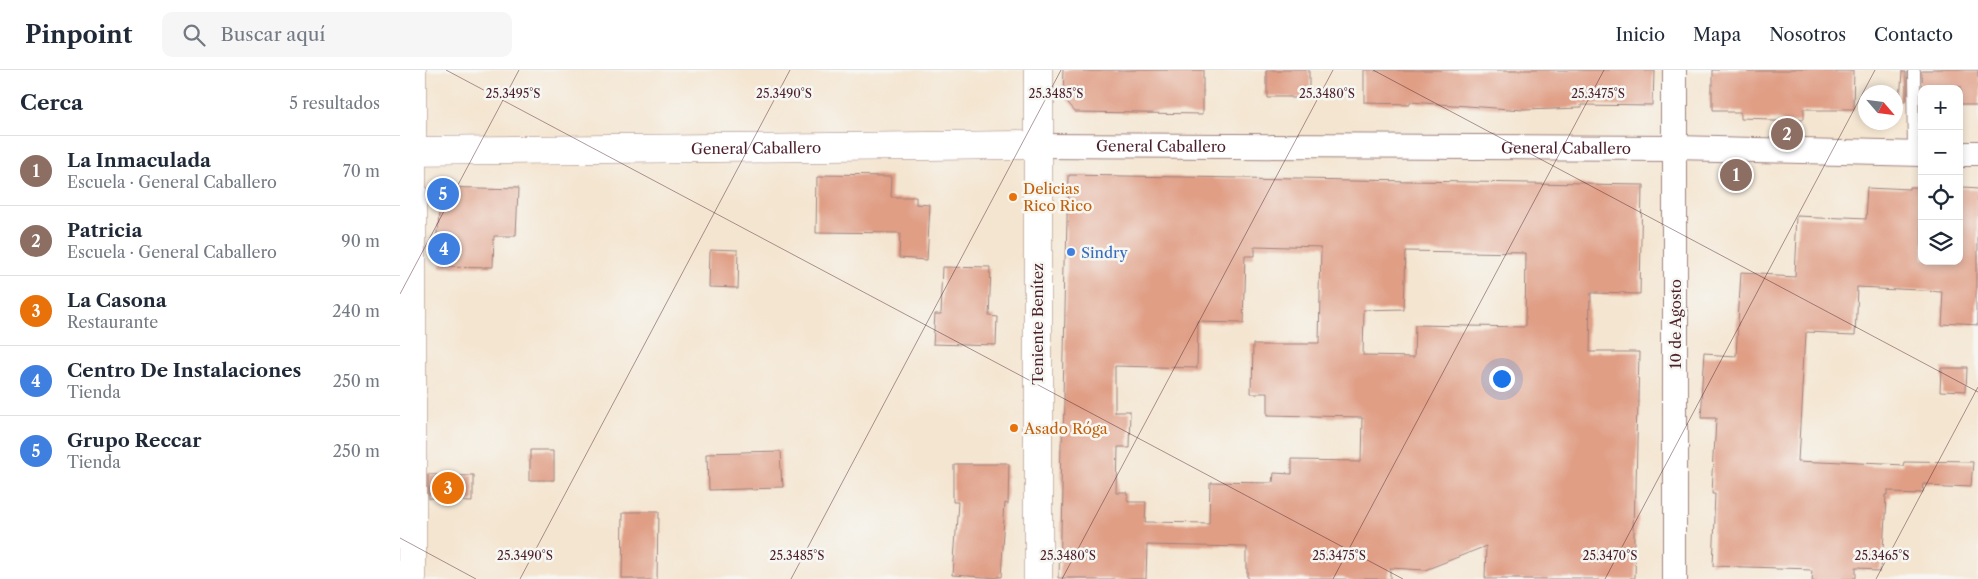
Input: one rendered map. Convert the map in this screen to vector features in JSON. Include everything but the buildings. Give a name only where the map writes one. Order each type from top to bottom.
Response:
[{"type":"main road","points":[[412,70],[406,151],[412,579]]},
{"type":"main road","name":"Teniente Benítez","points":[[1038,70],[1038,579]]},
{"type":"main road","name":"General Caballero","points":[[406,151],[1037,145]]},
{"type":"street","name":"10 de Agosto","points":[[1675,70],[1675,579]]},
{"type":"street","name":"General Caballero","points":[[1037,145],[1676,148],[1918,154]]},
{"type":"street","points":[[1963,155],[1978,155]]},
{"type":"lane","points":[[1913,70],[1918,154]]},
{"type":"place","name":"Patricia","points":[[1787,134]]},
{"type":"place","name":"La Inmaculada","points":[[1736,175]]},
{"type":"place","name":"Grupo Reccar","points":[[443,194]]},
{"type":"place","name":"Delicias Rico Rico","points":[[1013,197]]},
{"type":"place","name":"Centro De Instalaciones","points":[[444,249]]},
{"type":"place","name":"Sindry","points":[[1071,252]]},
{"type":"place","name":"Asado Róga","points":[[1014,428]]},
{"type":"place","name":"La Casona","points":[[448,488]]}]
